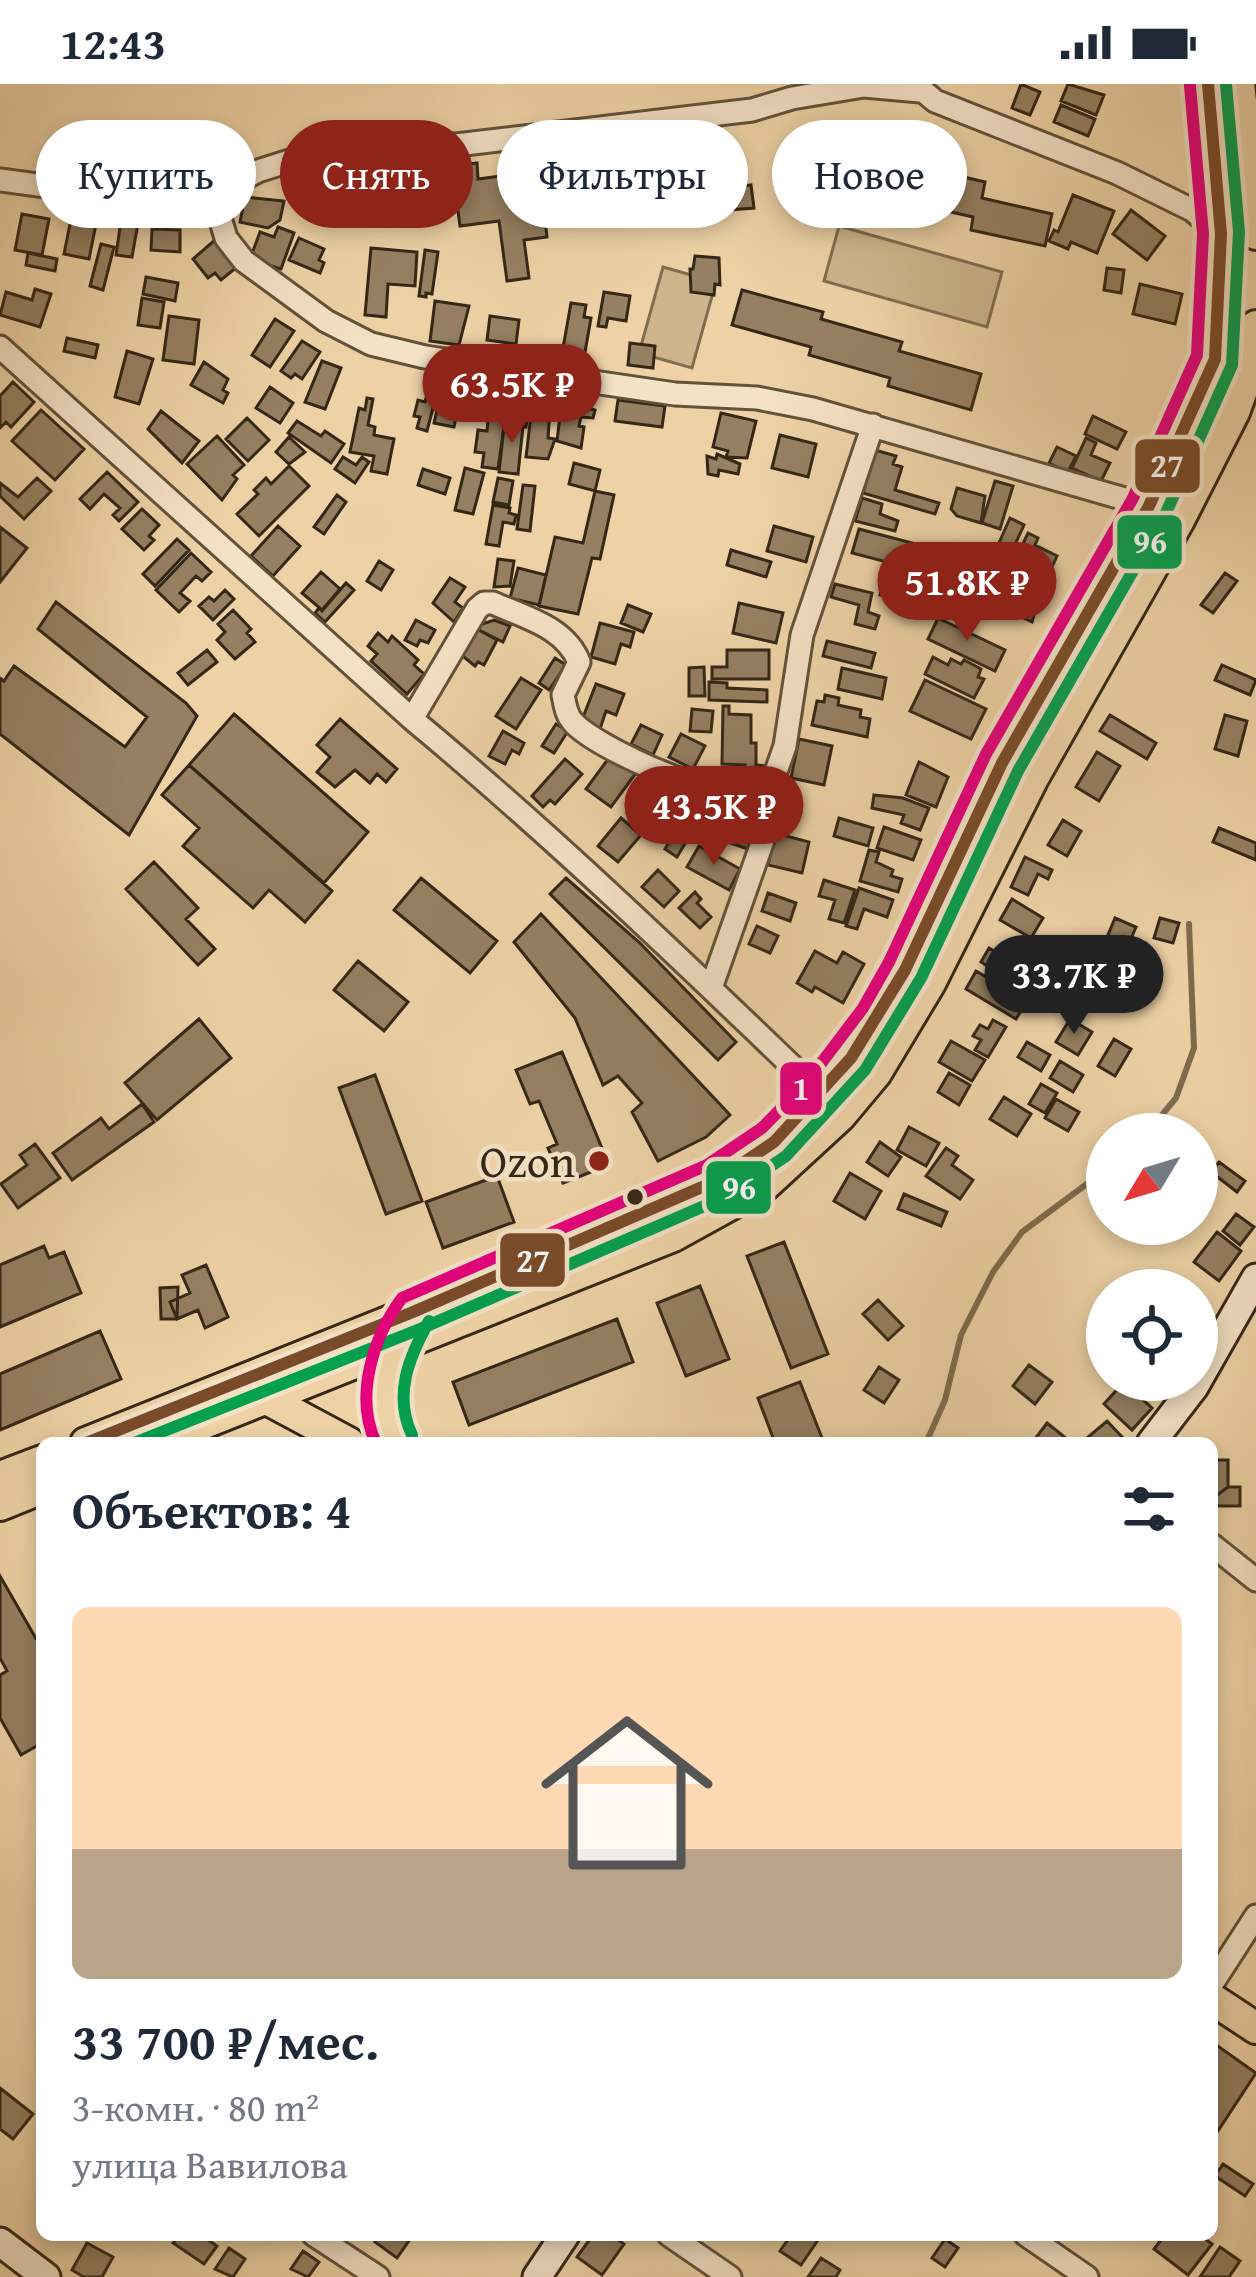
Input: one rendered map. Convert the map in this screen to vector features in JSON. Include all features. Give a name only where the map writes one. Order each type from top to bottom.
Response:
[{"type":"main road","points":[[101,1437],[412,1312],[716,1181],[774,1142],[851,1058],[887,1002],[1002,764],[1149,506],[1215,359],[1222,234],[1208,84]]},
{"type":"main road","points":[[1239,84],[1256,234]]},
{"type":"main road","points":[[1222,234],[1256,253]]},
{"type":"main road","points":[[1220,307],[1256,312]]},
{"type":"main road","points":[[169,1437],[608,1264],[692,1226],[764,1186],[840,1116],[876,1073],[930,983],[1033,778],[1179,520],[1234,412],[1250,368],[1256,326]]},
{"type":"main road","points":[[392,1437],[385,1395],[392,1349],[412,1312]]},
{"type":"main road","points":[[265,1398],[338,1437]]},
{"type":"main road","points":[[0,1477],[36,1462]]},
{"type":"main road","points":[[0,1505],[36,1491]]},
{"type":"main road","points":[[1218,2003],[1256,2028]]},
{"type":"street","points":[[1149,506],[873,425],[757,398],[675,394],[425,357],[371,344],[326,322],[244,261],[226,238],[217,208],[220,191],[258,171],[321,151],[377,142],[456,145],[752,110],[864,86],[918,87],[974,117],[1118,173],[1192,211],[1222,234]]},
{"type":"street","points":[[0,181],[36,186]]},
{"type":"street","points":[[0,347],[471,769],[821,1094]]},
{"type":"street","points":[[711,988],[767,829],[802,634],[873,425]]},
{"type":"street","points":[[412,719],[477,609],[493,603],[572,644],[580,662],[562,695],[569,718],[586,733],[683,783],[714,788],[772,783]]},
{"type":"street","points":[[1156,1437],[1194,1387],[1256,1278]]},
{"type":"street","points":[[1218,1550],[1256,1580]]},
{"type":"street","points":[[1218,1975],[1256,1916]]},
{"type":"street","points":[[323,2241],[378,2277]]},
{"type":"street","points":[[537,2277],[561,2241]]},
{"type":"street","points":[[678,2241],[730,2277]]},
{"type":"street","points":[[1035,2241],[1087,2277]]},
{"type":"street","points":[[3,2252],[46,2277]]},
{"type":"shaded area","points":[[838,228],[1002,272],[987,327],[824,281]]},
{"type":"shaded area","points":[[663,267],[716,282],[692,368],[639,353]]},
{"type":"building","points":[[1021,84],[1040,92],[1030,115],[1012,108]]},
{"type":"building","points":[[1068,84],[1104,95],[1096,115],[1061,101]]},
{"type":"building","points":[[1061,105],[1095,119],[1088,136],[1054,122]]},
{"type":"building","points":[[473,163],[477,163],[478,179],[497,177],[497,221],[473,224]]},
{"type":"building","points":[[967,178],[985,182],[982,198],[1052,214],[1045,246],[971,230],[973,217],[967,216]]},
{"type":"building","points":[[748,185],[751,185],[754,208],[748,208]]},
{"type":"building","points":[[1073,195],[1114,211],[1097,253],[1071,242],[1068,249],[1049,241],[1054,230],[1058,232]]},
{"type":"building","points":[[256,198],[280,201],[280,220],[268,228],[256,225]]},
{"type":"building","points":[[1131,210],[1165,236],[1147,260],[1113,234]]},
{"type":"building","points":[[22,214],[36,217],[36,228],[47,228],[42,255],[15,250]]},
{"type":"building","points":[[278,227],[294,233],[281,269],[250,259],[260,232],[274,237]]},
{"type":"building","points":[[69,228],[95,228],[89,259],[64,254]]},
{"type":"building","points":[[120,228],[137,228],[132,257],[116,255]]},
{"type":"building","points":[[500,228],[546,228],[547,237],[524,240],[529,278],[507,281]]},
{"type":"building","points":[[152,229],[180,230],[180,252],[151,250]]},
{"type":"building","points":[[299,238],[324,249],[320,273],[289,260]]},
{"type":"building","points":[[215,240],[237,267],[221,280],[215,273],[208,278],[193,259]]},
{"type":"building","points":[[101,244],[114,247],[103,290],[90,286]]},
{"type":"building","points":[[371,248],[417,252],[415,286],[388,284],[386,317],[365,315]]},
{"type":"building","points":[[425,250],[438,252],[432,294],[426,297],[419,296]]},
{"type":"building","points":[[28,253],[57,259],[55,271],[26,265]]},
{"type":"building","points":[[695,256],[719,258],[720,285],[715,284],[714,295],[691,292]]},
{"type":"building","points":[[1107,268],[1124,270],[1121,293],[1104,290]]},
{"type":"building","points":[[146,277],[178,283],[175,301],[143,294]]},
{"type":"building","points":[[1140,284],[1182,294],[1175,324],[1133,314]]},
{"type":"building","points":[[35,289],[51,294],[40,327],[0,315],[6,292],[32,300]]},
{"type":"building","points":[[742,290],[823,312],[821,319],[902,342],[899,351],[981,374],[971,410],[888,386],[890,378],[809,355],[811,347],[732,325]]},
{"type":"building","points":[[604,292],[630,296],[626,321],[608,318],[606,327],[598,326]]},
{"type":"building","points":[[142,298],[164,302],[160,328],[138,325]]},
{"type":"building","points":[[435,301],[469,306],[459,345],[430,341]]},
{"type":"building","points":[[571,303],[586,305],[584,317],[591,318],[585,352],[563,348]]},
{"type":"building","points":[[169,316],[199,320],[194,364],[163,360]]},
{"type":"building","points":[[490,316],[519,320],[516,344],[487,340]]},
{"type":"building","points":[[275,319],[294,331],[270,367],[252,355]]},
{"type":"building","points":[[67,338],[98,345],[95,358],[64,351]]},
{"type":"building","points":[[302,341],[320,352],[302,379],[295,374],[291,378],[281,371]]},
{"type":"building","points":[[630,343],[655,346],[653,368],[628,365]]},
{"type":"building","points":[[127,351],[153,359],[139,404],[115,397]]},
{"type":"building","points":[[322,361],[341,368],[325,409],[305,402]]},
{"type":"building","points":[[204,362],[228,379],[223,403],[191,385]]},
{"type":"building","points":[[13,382],[34,402],[11,427],[6,422],[0,428],[0,396]]},
{"type":"building","points":[[444,382],[472,389],[466,414],[457,413],[454,427],[434,423]]},
{"type":"building","points":[[430,383],[439,385],[427,431],[417,428],[420,417],[414,416],[418,400],[425,402]]},
{"type":"building","points":[[270,387],[293,403],[280,423],[256,408]]},
{"type":"building","points":[[367,398],[373,399],[368,425],[375,427],[374,435],[394,439],[387,474],[371,471],[374,456],[350,452],[359,408],[365,410]]},
{"type":"building","points":[[562,399],[592,403],[595,410],[593,418],[581,417],[581,448],[557,441]]},
{"type":"building","points":[[618,400],[665,406],[662,427],[615,421]]},
{"type":"building","points":[[532,407],[550,410],[548,438],[555,439],[548,459],[526,457]]},
{"type":"building","points":[[41,410],[84,449],[55,480],[12,441]]},
{"type":"building","points":[[489,410],[506,412],[498,469],[482,467],[484,453],[475,452],[478,430],[487,431]]},
{"type":"building","points":[[161,411],[199,441],[182,463],[148,429]]},
{"type":"building","points":[[721,413],[756,421],[747,458],[726,457],[728,451],[713,447]]},
{"type":"building","points":[[1093,416],[1126,432],[1117,449],[1085,434]]},
{"type":"building","points":[[247,418],[269,440],[248,461],[226,439]]},
{"type":"building","points":[[505,418],[527,420],[518,474],[499,472]]},
{"type":"building","points":[[297,421],[344,444],[331,463],[288,433]]},
{"type":"building","points":[[780,435],[816,444],[808,477],[772,468]]},
{"type":"building","points":[[217,436],[244,465],[233,475],[237,479],[222,500],[187,464]]},
{"type":"building","points":[[289,437],[305,452],[289,464],[276,452]]},
{"type":"building","points":[[1086,438],[1096,443],[1091,455],[1110,463],[1101,481],[1072,468]]},
{"type":"building","points":[[1057,447],[1076,456],[1068,472],[1049,463]]},
{"type":"building","points":[[875,450],[896,456],[893,464],[902,467],[895,490],[939,503],[935,514],[863,493]]},
{"type":"building","points":[[717,454],[740,464],[738,474],[719,470],[718,476],[708,474],[707,456],[716,459]]},
{"type":"building","points":[[343,457],[356,465],[362,457],[369,462],[355,483],[335,469]]},
{"type":"building","points":[[574,463],[600,470],[595,491],[569,484]]},
{"type":"building","points":[[289,466],[309,486],[259,536],[237,514],[258,494],[254,490],[266,478],[271,484]]},
{"type":"building","points":[[465,468],[484,473],[473,514],[455,510]]},
{"type":"building","points":[[423,469],[450,478],[445,494],[418,485]]},
{"type":"building","points":[[107,472],[138,502],[119,521],[113,515],[120,508],[104,494],[90,509],[80,499]]},
{"type":"building","points":[[37,478],[51,491],[24,519],[0,496],[0,483],[18,497]]},
{"type":"building","points":[[498,478],[513,481],[509,505],[493,502]]},
{"type":"building","points":[[995,481],[1013,486],[1000,529],[982,523]]},
{"type":"building","points":[[523,485],[535,486],[530,531],[517,529]]},
{"type":"building","points":[[957,488],[985,496],[981,523],[957,516],[951,509]]},
{"type":"building","points":[[595,491],[614,495],[600,559],[592,558],[578,614],[539,606],[555,537],[583,543]]},
{"type":"building","points":[[337,495],[346,502],[324,534],[314,527]]},
{"type":"building","points":[[862,498],[882,504],[880,514],[898,521],[895,531],[855,521]]},
{"type":"building","points":[[493,505],[510,508],[509,513],[516,515],[514,524],[503,522],[499,546],[486,544]]},
{"type":"building","points":[[142,509],[159,525],[144,550],[122,529]]},
{"type":"building","points":[[1010,518],[1024,525],[1013,549],[999,543]]},
{"type":"building","points":[[278,526],[300,546],[273,576],[251,556]]},
{"type":"building","points":[[774,526],[813,537],[806,562],[767,551]]},
{"type":"building","points":[[0,527],[27,548],[0,582]]},
{"type":"building","points":[[859,529],[916,544],[910,568],[852,553]]},
{"type":"building","points":[[1028,533],[1038,538],[1035,545],[1057,556],[1046,580],[1013,565]]},
{"type":"building","points":[[177,539],[189,550],[155,586],[143,574]]},
{"type":"building","points":[[731,550],[771,562],[766,577],[727,565]]},
{"type":"building","points":[[949,552],[1005,578],[994,602],[941,570]]},
{"type":"building","points":[[191,553],[211,572],[202,581],[196,576],[180,593],[190,601],[179,612],[156,590]]},
{"type":"building","points":[[498,559],[514,561],[510,586],[494,587]]},
{"type":"building","points":[[379,561],[393,570],[381,590],[367,581]]},
{"type":"building","points":[[518,568],[546,575],[539,605],[510,598]]},
{"type":"building","points":[[887,569],[917,577],[909,603],[880,595]]},
{"type":"building","points":[[321,572],[340,589],[322,610],[302,593]]},
{"type":"building","points":[[1009,572],[1042,588],[1032,622],[994,604]]},
{"type":"building","points":[[1225,573],[1237,581],[1213,613],[1201,605]]},
{"type":"building","points":[[450,578],[465,587],[455,602],[463,608],[454,622],[433,603]]},
{"type":"building","points":[[346,583],[354,590],[325,622],[315,613]]},
{"type":"building","points":[[835,584],[872,593],[868,612],[879,616],[875,629],[855,624],[859,605],[831,597]]},
{"type":"building","points":[[953,584],[981,597],[971,616],[944,603]]},
{"type":"building","points":[[225,590],[234,599],[213,620],[199,606],[209,597],[214,601]]},
{"type":"building","points":[[56,602],[197,716],[129,835],[0,734],[0,678],[4,681],[14,666],[125,747],[147,717],[38,629]]},
{"type":"building","points":[[739,603],[783,613],[776,643],[733,633]]},
{"type":"building","points":[[628,605],[651,614],[643,632],[621,623]]},
{"type":"building","points":[[233,610],[251,629],[247,633],[255,642],[235,659],[217,640],[225,632],[218,624]]},
{"type":"building","points":[[938,618],[1005,650],[995,671],[928,639]]},
{"type":"building","points":[[416,620],[435,630],[428,643],[420,640],[417,646],[405,640]]},
{"type":"building","points":[[494,620],[510,626],[503,642],[473,627]]},
{"type":"building","points":[[600,623],[634,632],[630,647],[621,644],[615,664],[591,657]]},
{"type":"building","points":[[473,627],[497,640],[484,665],[478,662],[475,666],[459,653]]},
{"type":"building","points":[[378,633],[388,642],[392,636],[418,660],[414,665],[424,674],[407,694],[371,661],[377,654],[368,646]]},
{"type":"building","points":[[827,641],[875,653],[871,668],[823,656]]},
{"type":"building","points":[[207,650],[217,662],[188,685],[178,673]]},
{"type":"building","points":[[727,650],[769,650],[769,679],[712,679],[712,667],[727,667]]},
{"type":"building","points":[[933,657],[948,665],[951,659],[961,664],[964,660],[981,669],[978,677],[984,679],[974,698],[925,674]]},
{"type":"building","points":[[555,658],[566,665],[549,690],[539,683]]},
{"type":"building","points":[[1222,665],[1256,680],[1250,695],[1215,680]]},
{"type":"building","points":[[704,667],[705,696],[689,696],[689,668]]},
{"type":"building","points":[[842,668],[886,678],[882,699],[838,689]]},
{"type":"building","points":[[521,678],[541,690],[516,729],[496,716]]},
{"type":"building","points":[[925,680],[986,709],[971,739],[910,711]]},
{"type":"building","points":[[709,682],[767,690],[767,702],[709,700]]},
{"type":"building","points":[[596,684],[624,694],[616,715],[606,711],[599,732],[580,725]]},
{"type":"building","points":[[825,695],[839,698],[838,705],[861,710],[860,717],[870,719],[867,737],[812,725],[817,701],[824,702]]},
{"type":"building","points":[[723,706],[729,706],[729,714],[751,715],[756,765],[767,766],[767,774],[745,773],[745,765],[722,764]]},
{"type":"building","points":[[692,709],[713,711],[711,732],[690,731]]},
{"type":"building","points":[[234,714],[368,832],[324,883],[189,765]]},
{"type":"building","points":[[1110,715],[1156,743],[1147,759],[1100,731]]},
{"type":"building","points":[[1225,715],[1247,721],[1238,756],[1215,749]]},
{"type":"building","points":[[340,719],[397,769],[386,782],[377,774],[370,783],[355,770],[335,787],[317,772],[330,757],[317,745]]},
{"type":"building","points":[[556,724],[568,731],[554,753],[542,746]]},
{"type":"building","points":[[641,725],[662,735],[653,755],[631,744]]},
{"type":"building","points":[[503,731],[524,743],[519,754],[512,750],[505,764],[489,756]]},
{"type":"building","points":[[681,734],[705,746],[693,769],[669,757]]},
{"type":"building","points":[[799,739],[832,746],[824,785],[791,778]]},
{"type":"building","points":[[1097,752],[1120,766],[1099,801],[1076,787]]},
{"type":"building","points":[[611,755],[636,773],[611,807],[586,789]]},
{"type":"building","points":[[565,759],[582,774],[555,804],[550,800],[543,807],[532,796]]},
{"type":"building","points":[[919,762],[948,777],[936,807],[906,795]]},
{"type":"building","points":[[189,765],[332,891],[305,922],[269,890],[253,908],[183,846],[199,828],[162,795]]},
{"type":"building","points":[[646,780],[664,790],[653,811],[634,802]]},
{"type":"building","points":[[874,795],[903,798],[929,808],[920,830],[901,823],[904,815],[872,808]]},
{"type":"building","points":[[723,816],[755,827],[748,849],[716,838]]},
{"type":"building","points":[[621,818],[641,835],[618,862],[598,846]]},
{"type":"building","points":[[839,818],[873,828],[868,846],[834,836]]},
{"type":"building","points":[[1063,820],[1081,831],[1067,856],[1048,845]]},
{"type":"building","points":[[681,822],[693,830],[677,857],[665,849]]},
{"type":"building","points":[[884,827],[921,840],[913,860],[877,848]]},
{"type":"building","points":[[1219,828],[1256,843],[1256,860],[1213,842]]},
{"type":"building","points":[[775,833],[809,842],[802,873],[768,865]]},
{"type":"building","points":[[699,846],[740,869],[729,890],[687,867]]},
{"type":"building","points":[[869,850],[879,852],[876,862],[902,879],[898,892],[860,881]]},
{"type":"building","points":[[1025,857],[1052,870],[1048,879],[1038,874],[1028,895],[1011,887]]},
{"type":"building","points":[[154,862],[198,908],[186,919],[215,949],[198,965],[126,889]]},
{"type":"building","points":[[658,870],[679,891],[664,907],[642,887]]},
{"type":"building","points":[[421,878],[497,941],[470,973],[394,910]]},
{"type":"building","points":[[566,878],[640,943],[736,1042],[718,1060],[550,894]]},
{"type":"building","points":[[824,880],[855,890],[844,923],[829,919],[835,900],[819,896]]},
{"type":"building","points":[[859,888],[893,900],[887,917],[864,909],[857,929],[846,926]]},
{"type":"building","points":[[695,892],[701,899],[697,903],[711,917],[700,928],[679,908]]},
{"type":"building","points":[[768,893],[796,903],[790,921],[762,911]]},
{"type":"building","points":[[1012,899],[1043,918],[1031,938],[1000,920]]},
{"type":"building","points":[[541,914],[730,1115],[706,1137],[658,1161],[632,1112],[642,1103],[618,1076],[603,1085],[575,1018],[514,942]]},
{"type":"building","points":[[1115,918],[1136,927],[1129,943],[1108,935]]},
{"type":"building","points":[[1160,918],[1179,923],[1173,943],[1154,938]]},
{"type":"building","points":[[757,926],[778,936],[770,953],[749,944]]},
{"type":"building","points":[[989,948],[1013,962],[1004,976],[981,962]]},
{"type":"building","points":[[815,951],[837,963],[843,952],[864,964],[843,1003],[797,983]]},
{"type":"building","points":[[358,961],[408,1002],[384,1031],[334,990]]},
{"type":"building","points":[[976,971],[1027,1001],[1016,1019],[966,989]]},
{"type":"building","points":[[199,1019],[231,1058],[157,1120],[125,1083]]},
{"type":"building","points":[[1070,1019],[1092,1032],[1078,1055],[1056,1042]]},
{"type":"building","points":[[993,1020],[1006,1027],[988,1057],[975,1050],[981,1040],[973,1036],[980,1025],[988,1029]]},
{"type":"building","points":[[1114,1039],[1131,1049],[1115,1076],[1098,1066]]},
{"type":"building","points":[[951,1041],[985,1060],[972,1081],[939,1062]]},
{"type":"building","points":[[1027,1042],[1050,1055],[1041,1071],[1018,1057]]},
{"type":"building","points":[[562,1052],[609,1165],[563,1183],[548,1148],[557,1144],[539,1101],[530,1104],[516,1070]]},
{"type":"building","points":[[1060,1061],[1083,1075],[1073,1092],[1050,1078]]},
{"type":"building","points":[[949,1073],[970,1085],[959,1105],[938,1092]]},
{"type":"building","points":[[375,1075],[422,1201],[386,1214],[339,1088]]},
{"type":"building","points":[[1041,1084],[1057,1093],[1045,1113],[1029,1104]]},
{"type":"building","points":[[1004,1097],[1031,1114],[1017,1136],[990,1119]]},
{"type":"building","points":[[1056,1099],[1079,1112],[1068,1131],[1045,1118]]},
{"type":"building","points":[[142,1104],[154,1122],[72,1180],[53,1153],[101,1118],[109,1129]]},
{"type":"building","points":[[909,1127],[939,1143],[926,1166],[897,1150]]},
{"type":"building","points":[[880,1142],[901,1157],[888,1176],[867,1162]]},
{"type":"building","points":[[35,1144],[60,1178],[18,1208],[1,1184],[27,1165],[20,1155]]},
{"type":"building","points":[[946,1148],[958,1156],[952,1165],[973,1180],[960,1199],[926,1176]]},
{"type":"building","points":[[1218,1163],[1245,1181],[1237,1192],[1218,1177]]},
{"type":"building","points":[[850,1173],[881,1191],[865,1219],[834,1201]]},
{"type":"building","points":[[497,1176],[514,1222],[443,1248],[426,1202]]},
{"type":"building","points":[[904,1194],[947,1212],[941,1226],[898,1209]]},
{"type":"building","points":[[1236,1214],[1254,1227],[1240,1245],[1223,1231]]},
{"type":"building","points":[[1218,1233],[1241,1251],[1219,1281],[1218,1269],[1203,1269],[1194,1262],[1207,1245],[1218,1245]]},
{"type":"building","points":[[784,1242],[828,1354],[791,1368],[747,1256]]},
{"type":"building","points":[[44,1246],[49,1258],[64,1252],[81,1293],[0,1327],[0,1265]]},
{"type":"building","points":[[206,1265],[228,1317],[205,1328],[198,1310],[177,1319],[170,1302],[190,1293],[182,1275]]},
{"type":"building","points":[[700,1286],[729,1359],[686,1376],[657,1303]]},
{"type":"building","points":[[178,1287],[177,1319],[161,1319],[160,1288]]},
{"type":"building","points":[[878,1300],[903,1326],[888,1340],[863,1314]]},
{"type":"building","points":[[617,1319],[633,1362],[469,1425],[453,1382]]},
{"type":"building","points":[[100,1331],[121,1379],[0,1430],[0,1374]]},
{"type":"building","points":[[1029,1365],[1052,1382],[1035,1404],[1013,1386]]},
{"type":"building","points":[[879,1367],[899,1380],[884,1403],[864,1390]]},
{"type":"building","points":[[800,1382],[822,1437],[773,1437],[758,1398]]},
{"type":"building","points":[[1144,1401],[1152,1408],[1132,1430],[1104,1404]]},
{"type":"building","points":[[1107,1421],[1122,1437],[1088,1437]]},
{"type":"building","points":[[1047,1423],[1064,1437],[1036,1437]]},
{"type":"building","points":[[1218,1460],[1228,1460],[1228,1487],[1218,1494]]},
{"type":"building","points":[[1228,1487],[1240,1487],[1240,1506],[1218,1506],[1218,1494]]},
{"type":"building","points":[[0,1576],[36,1639],[36,1746],[21,1755],[0,1718],[0,1675],[7,1671],[0,1658]]},
{"type":"building","points":[[1218,2046],[1256,2073],[1218,2131]]},
{"type":"building","points":[[0,2088],[33,2114],[13,2139],[0,2129]]},
{"type":"building","points":[[1223,2164],[1253,2184],[1245,2196],[1218,2178]]},
{"type":"building","points":[[210,2241],[217,2246],[204,2264],[173,2243]]},
{"type":"building","points":[[376,2241],[409,2241],[397,2258]]},
{"type":"building","points":[[589,2241],[624,2244],[602,2275],[577,2257]]},
{"type":"building","points":[[787,2241],[817,2241],[801,2265],[780,2251]]},
{"type":"building","points":[[944,2241],[958,2248],[945,2267],[932,2258]]},
{"type":"building","points":[[1160,2241],[1212,2244],[1188,2275],[1154,2249]]},
{"type":"building","points":[[87,2243],[113,2257],[102,2277],[84,2277],[72,2270]]},
{"type":"building","points":[[1220,2247],[1240,2261],[1229,2277],[1200,2277]]},
{"type":"building","points":[[229,2248],[245,2259],[233,2277],[215,2269]]},
{"type":"building","points":[[303,2251],[319,2262],[308,2277],[291,2269]]},
{"type":"building","points":[[821,2258],[840,2270],[836,2277],[808,2277]]},
{"type":"waterway","points":[[1164,1113],[1176,1098],[1194,1048],[1189,924]]},
{"type":"waterway","points":[[929,1437],[945,1400],[961,1335],[993,1272],[1022,1232],[1086,1185]]},
{"type":"transit line","name":"27","points":[[101,1437],[413,1312],[716,1181],[774,1142],[851,1058],[905,970],[1002,763],[1149,506],[1215,359],[1221,234],[1208,84]]},
{"type":"transit line","name":"96","points":[[149,1437],[420,1329],[725,1197],[786,1156],[865,1070],[921,978],[1018,771],[1165,515],[1232,365],[1239,232],[1226,84]]},
{"type":"transit line","name":"1","points":[[374,1437],[367,1406],[370,1368],[402,1298],[707,1165],[762,1128],[807,1082],[863,1008],[986,754],[1133,498],[1197,355],[1203,234],[1190,86]]},
{"type":"transit line","name":"96","points":[[412,1435],[404,1405],[406,1376],[429,1321]]},
{"type":"place","name":"Ozon","points":[[599,1161]]}]
